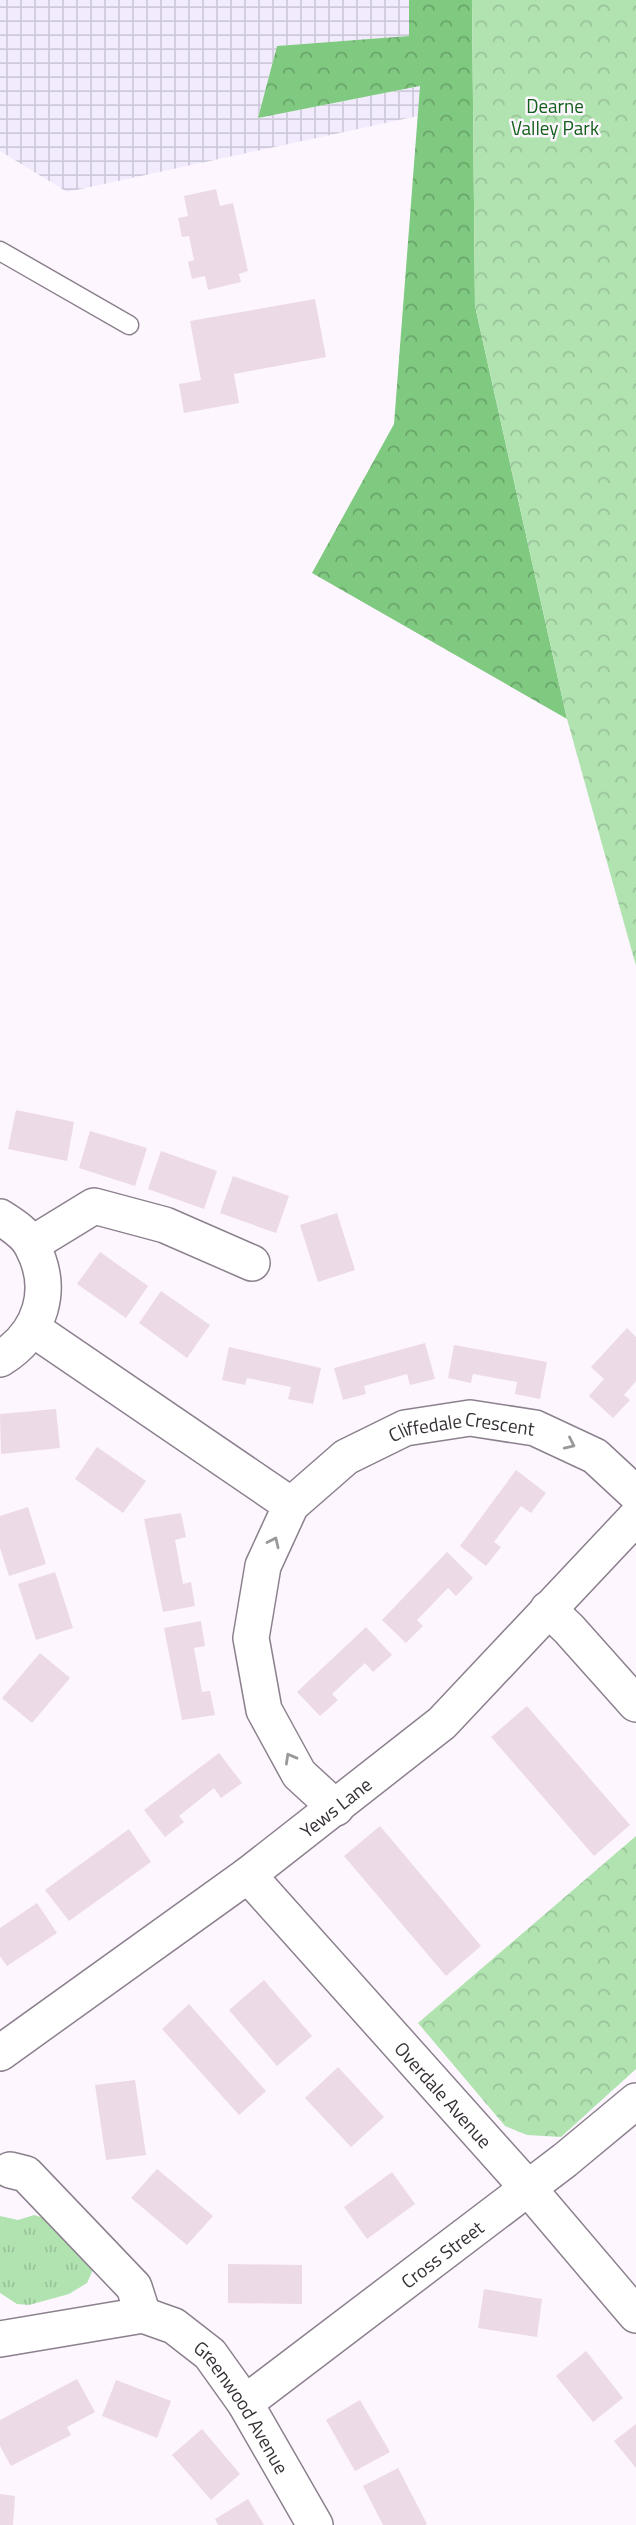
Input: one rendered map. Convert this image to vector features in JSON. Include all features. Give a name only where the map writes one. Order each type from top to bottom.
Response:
[{"type":"street","points":[[32,1244],[94,1206],[165,1225],[252,1263]]},
{"type":"street","points":[[0,1217],[19,1229],[32,1244],[43,1278],[42,1304],[33,1329],[16,1349],[0,1359]]},
{"type":"street","points":[[33,1329],[290,1505]]},
{"type":"street","name":"Cliffedale Crescent","points":[[335,1808],[299,1774],[264,1710],[251,1638],[263,1566],[290,1505],[346,1457],[381,1439],[405,1428],[470,1418],[535,1428],[595,1456],[636,1494]]},
{"type":"street","name":"Yews Lane","points":[[6,2037],[248,1875],[442,1723],[636,1517]]},
{"type":"street","points":[[548,1609],[636,1704]]},
{"type":"street","name":"Overdale Avenue","points":[[248,1875],[528,2188],[636,2315]]},
{"type":"street","name":"Cross Street","points":[[245,2403],[565,2160],[636,2101]]},
{"type":"street","points":[[0,2339],[143,2315],[134,2287],[26,2174],[10,2170]]},
{"type":"street","name":"Greenwood Avenue","points":[[143,2315],[174,2326],[210,2354],[245,2403],[315,2525]]},
{"type":"lane","points":[[0,251],[129,324]]},
{"type":"shaded area","points":[[0,0],[409,0],[410,36],[277,46],[258,118],[421,86],[418,116],[67,192],[0,151]]},
{"type":"green space","points":[[409,0],[472,0],[475,306],[567,719],[312,573],[394,424],[420,86],[258,118],[277,46],[409,36]]},
{"type":"green space","name":"Dearne Valley Park","points":[[472,0],[636,0],[636,966],[567,719],[475,306]]},
{"type":"green space","points":[[636,1836],[636,2069],[561,2137],[527,2135],[505,2126],[418,2023]]},
{"type":"green space","points":[[34,2215],[44,2218],[93,2270],[87,2283],[69,2294],[29,2305],[17,2304],[0,2293],[0,2216],[18,2220]]},
{"type":"building","points":[[216,189],[220,206],[233,203],[248,271],[239,274],[241,282],[208,290],[205,276],[192,279],[188,262],[194,260],[189,236],[182,237],[178,218],[188,216],[184,196]]},
{"type":"building","points":[[315,299],[326,357],[234,374],[239,403],[184,413],[179,384],[201,380],[190,321]]},
{"type":"building","points":[[16,1110],[74,1122],[67,1161],[8,1149]]},
{"type":"building","points":[[90,1131],[147,1148],[135,1186],[79,1168]]},
{"type":"building","points":[[161,1151],[217,1171],[204,1209],[148,1189]]},
{"type":"building","points":[[233,1176],[289,1196],[276,1233],[220,1213]]},
{"type":"building","points":[[337,1213],[355,1270],[318,1282],[300,1225]]},
{"type":"building","points":[[100,1252],[148,1286],[126,1318],[77,1284]]},
{"type":"building","points":[[161,1291],[210,1325],[187,1358],[139,1323]]},
{"type":"building","points":[[627,1328],[636,1337],[636,1381],[624,1395],[630,1400],[613,1418],[589,1396],[604,1379],[591,1367]]},
{"type":"building","points":[[425,1343],[435,1379],[410,1385],[407,1374],[364,1386],[366,1394],[343,1400],[334,1368]]},
{"type":"building","points":[[454,1345],[547,1362],[540,1399],[515,1394],[517,1382],[473,1374],[471,1383],[448,1378]]},
{"type":"building","points":[[229,1347],[321,1368],[313,1404],[288,1399],[291,1387],[247,1378],[245,1385],[222,1380]]},
{"type":"building","points":[[56,1409],[60,1448],[1,1454],[0,1414]]},
{"type":"building","points":[[97,1447],[146,1481],[123,1513],[75,1479]]},
{"type":"building","points":[[516,1470],[546,1493],[531,1513],[521,1506],[494,1542],[501,1547],[486,1566],[460,1546]]},
{"type":"building","points":[[28,1507],[46,1564],[9,1576],[0,1548],[0,1516]]},
{"type":"building","points":[[181,1513],[186,1537],[175,1540],[183,1584],[191,1582],[195,1606],[163,1612],[144,1519]]},
{"type":"building","points":[[447,1552],[473,1578],[456,1596],[448,1588],[417,1620],[423,1626],[406,1643],[382,1620]]},
{"type":"building","points":[[55,1572],[73,1628],[36,1640],[18,1584]]},
{"type":"building","points":[[201,1621],[205,1646],[194,1648],[202,1692],[210,1691],[215,1715],[182,1720],[164,1628]]},
{"type":"building","points":[[366,1627],[392,1655],[373,1672],[365,1663],[332,1694],[338,1700],[320,1716],[297,1692]]},
{"type":"building","points":[[40,1653],[70,1678],[32,1723],[2,1698]]},
{"type":"building","points":[[527,1706],[630,1825],[594,1856],[491,1737]]},
{"type":"building","points":[[219,1753],[242,1783],[221,1798],[214,1788],[179,1816],[184,1822],[165,1837],[144,1810]]},
{"type":"building","points":[[380,1826],[481,1946],[446,1976],[344,1856]]},
{"type":"building","points":[[129,1829],[151,1862],[69,1921],[45,1890]]},
{"type":"building","points":[[37,1903],[57,1933],[7,1966],[0,1956],[0,1928]]},
{"type":"building","points":[[264,1980],[312,2036],[277,2066],[229,2010]]},
{"type":"building","points":[[189,2004],[266,2091],[239,2115],[162,2029]]},
{"type":"building","points":[[338,2067],[384,2117],[351,2147],[305,2098]]},
{"type":"building","points":[[135,2080],[146,2155],[106,2160],[95,2085]]},
{"type":"building","points":[[157,2169],[213,2216],[187,2245],[131,2198]]},
{"type":"building","points":[[392,2172],[415,2204],[367,2239],[344,2207]]},
{"type":"building","points":[[228,2264],[302,2265],[302,2304],[228,2303]]},
{"type":"building","points":[[484,2289],[542,2299],[537,2337],[478,2328]]},
{"type":"building","points":[[586,2351],[623,2398],[593,2422],[556,2376]]},
{"type":"building","points":[[77,2379],[95,2412],[67,2427],[71,2435],[11,2466],[0,2446],[0,2420]]},
{"type":"building","points":[[116,2380],[171,2401],[157,2438],[102,2416]]},
{"type":"building","points":[[360,2400],[390,2452],[355,2471],[326,2420]]},
{"type":"building","points":[[636,2424],[636,2468],[614,2441]]},
{"type":"building","points":[[202,2429],[240,2474],[211,2500],[172,2455]]},
{"type":"building","points":[[398,2468],[427,2524],[425,2525],[383,2525],[363,2486]]},
{"type":"building","points":[[0,2494],[15,2496],[13,2525],[0,2525]]},
{"type":"building","points":[[248,2499],[264,2525],[218,2525],[215,2519]]}]
